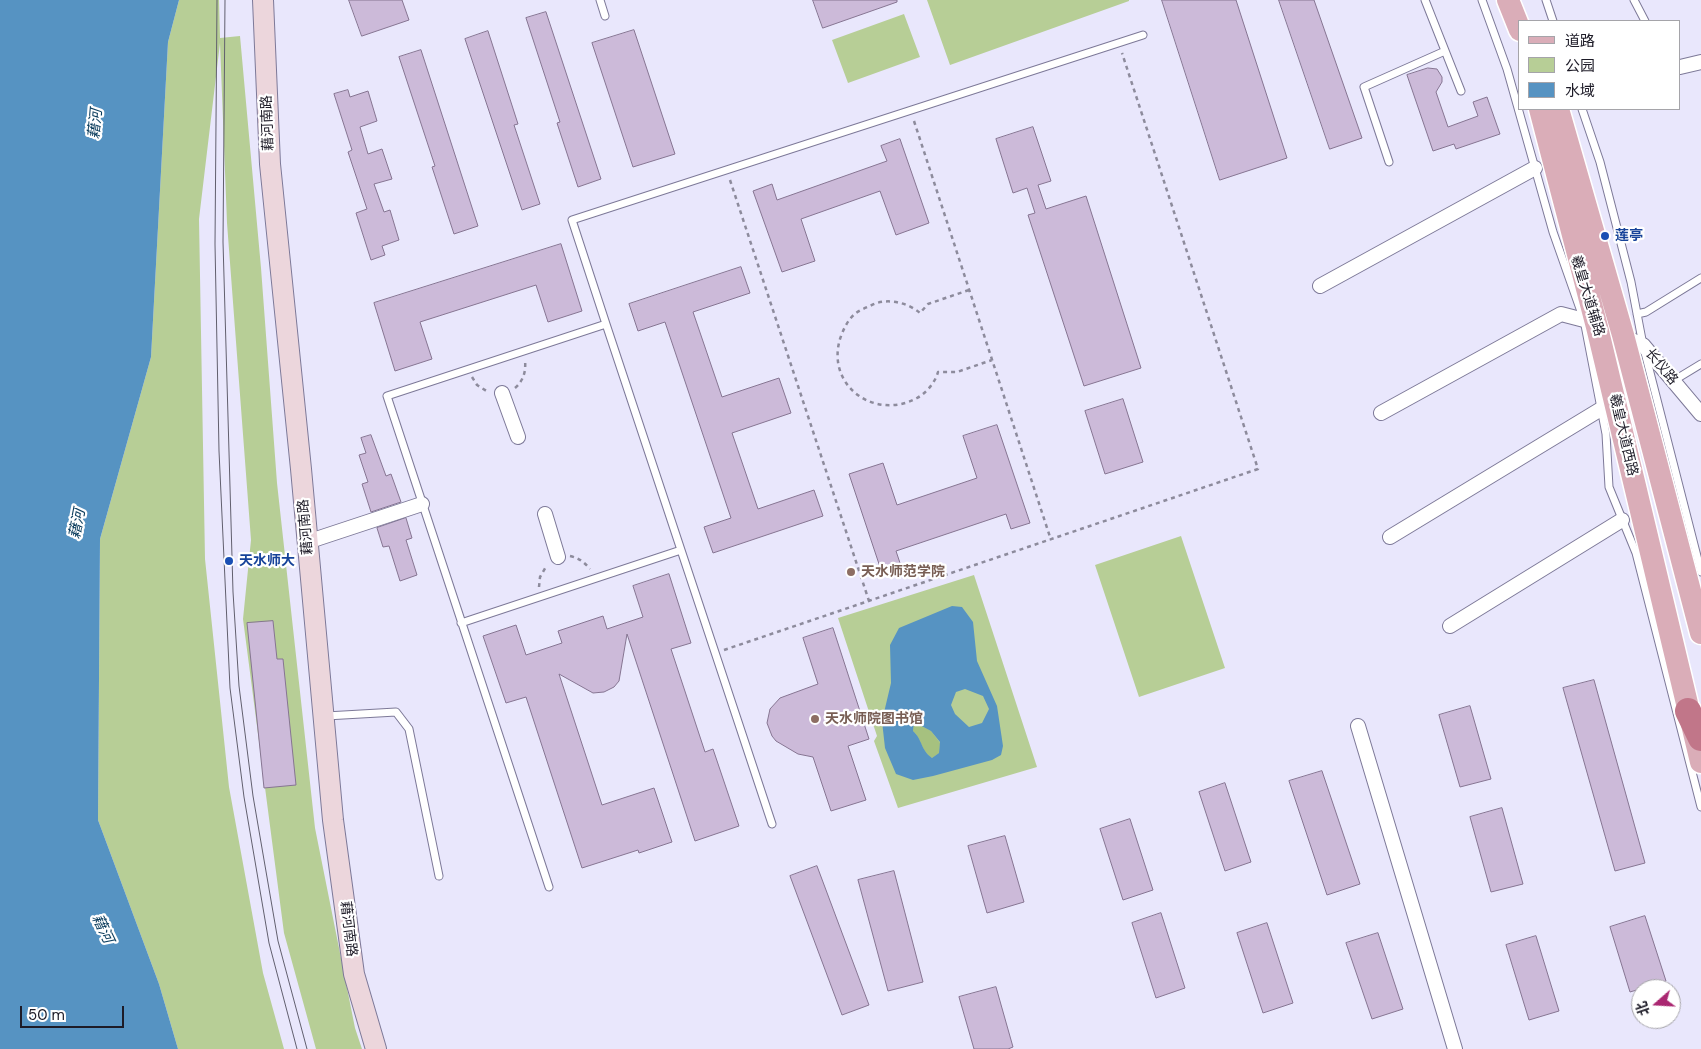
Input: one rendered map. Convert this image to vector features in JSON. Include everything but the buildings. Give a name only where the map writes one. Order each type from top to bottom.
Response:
[{"type":"highway","points":[[1688,711],[1701,738]]},
{"type":"main road","name":"藉河南路","points":[[263,0],[270,164],[301,469],[333,820],[354,974],[376,1049]]},
{"type":"main road","points":[[1508,0],[1518,25]]},
{"type":"main road","points":[[1525,0],[1533,20]]},
{"type":"main road","name":"羲皇大道西路","points":[[1540,110],[1591,324],[1701,762]]},
{"type":"main road","name":"羲皇大道西路","points":[[1558,110],[1633,340],[1701,633]]},
{"type":"street","points":[[1681,67],[1701,62]]},
{"type":"street","points":[[1320,286],[1535,168]]},
{"type":"street","points":[[1381,413],[1561,314],[1633,340]]},
{"type":"street","name":"长仪路","points":[[1633,340],[1674,381],[1701,414]]},
{"type":"street","points":[[502,393],[518,437]]},
{"type":"street","points":[[1390,537],[1601,409]]},
{"type":"street","points":[[307,542],[422,504]]},
{"type":"street","points":[[545,514],[558,557]]},
{"type":"street","points":[[1450,626],[1622,520]]},
{"type":"street","points":[[1358,726],[1455,1049]]},
{"type":"lane","points":[[600,0],[605,16]]},
{"type":"lane","points":[[1425,0],[1461,90]]},
{"type":"lane","name":"羲皇大道辅路","points":[[1482,0],[1507,69],[1518,108]]},
{"type":"lane","points":[[1546,0],[1553,20]]},
{"type":"lane","points":[[1634,0],[1645,20]]},
{"type":"lane","points":[[772,824],[572,220],[1143,35]]},
{"type":"lane","points":[[1389,162],[1364,87],[1445,51]]},
{"type":"lane","name":"羲皇大道辅路","points":[[1519,110],[1553,232],[1591,324],[1601,409],[1606,434],[1609,487],[1636,553],[1701,807]]},
{"type":"lane","points":[[1582,110],[1602,172],[1631,282],[1637,314],[1633,340],[1701,572]]},
{"type":"lane","points":[[1637,314],[1646,312],[1701,278]]},
{"type":"lane","points":[[549,887],[386,396],[606,324]]},
{"type":"lane","points":[[1674,381],[1701,364]]},
{"type":"lane","points":[[462,623],[681,550]]},
{"type":"lane","points":[[324,717],[396,712],[409,729],[439,876]]},
{"type":"path","points":[[715,653],[1258,469],[1118,43]]},
{"type":"path","points":[[910,110],[1050,540]]},
{"type":"path","points":[[726,170],[869,601]]},
{"type":"path","points":[[969,290],[928,304],[920,313],[913,307],[893,301],[873,304],[855,314],[842,330],[837,350],[839,370],[849,388],[865,401],[885,406],[905,404],[923,394],[936,378],[938,372],[957,372],[992,360]]},
{"type":"green space","points":[[179,0],[219,0],[220,38],[240,36],[261,268],[277,483],[315,828],[355,1028],[362,1049],[316,1049],[284,933],[243,619],[251,540],[227,223],[220,43],[199,219],[205,559],[229,787],[263,973],[284,1049],[178,1049],[159,984],[98,820],[100,539],[151,357],[168,42]]},
{"type":"green space","points":[[927,0],[1129,0],[1129,1],[950,65]]},
{"type":"green space","points":[[904,14],[920,57],[848,83],[832,40]]},
{"type":"green space","points":[[1181,536],[1225,668],[1139,697],[1095,565]]},
{"type":"green space","points":[[974,575],[1037,767],[898,808],[874,741],[877,736],[838,618]]},
{"type":"green space","points":[[914,722],[931,731],[940,743],[939,753],[932,758],[925,751],[913,731]]},
{"type":"water","name":"藉河","points":[[0,0],[179,0],[168,42],[151,357],[100,539],[98,820],[159,984],[178,1049],[0,1049]]},
{"type":"water","points":[[952,606],[962,607],[973,622],[977,661],[997,706],[1003,746],[1001,755],[992,760],[913,780],[896,774],[885,748],[882,721],[891,683],[890,645],[899,628]],"holes":[[[965,689],[983,696],[989,709],[982,723],[969,727],[955,714],[951,705],[956,692]],[[914,722],[931,731],[940,742],[939,753],[932,758],[925,751],[913,731]]]},
{"type":"tram line","points":[[217,0],[215,244],[219,451],[230,688],[244,797],[269,943],[297,1049]]},
{"type":"tram line","points":[[225,0],[223,242],[233,592],[239,686],[253,796],[278,941],[307,1049]]},
{"type":"place","name":"莲亭","points":[[1605,236]]},
{"type":"place","name":"天水师大","points":[[229,561]]},
{"type":"place","name":"天水师范学院","points":[[851,572]]},
{"type":"place","name":"天水师院图书馆","points":[[815,719]]}]
